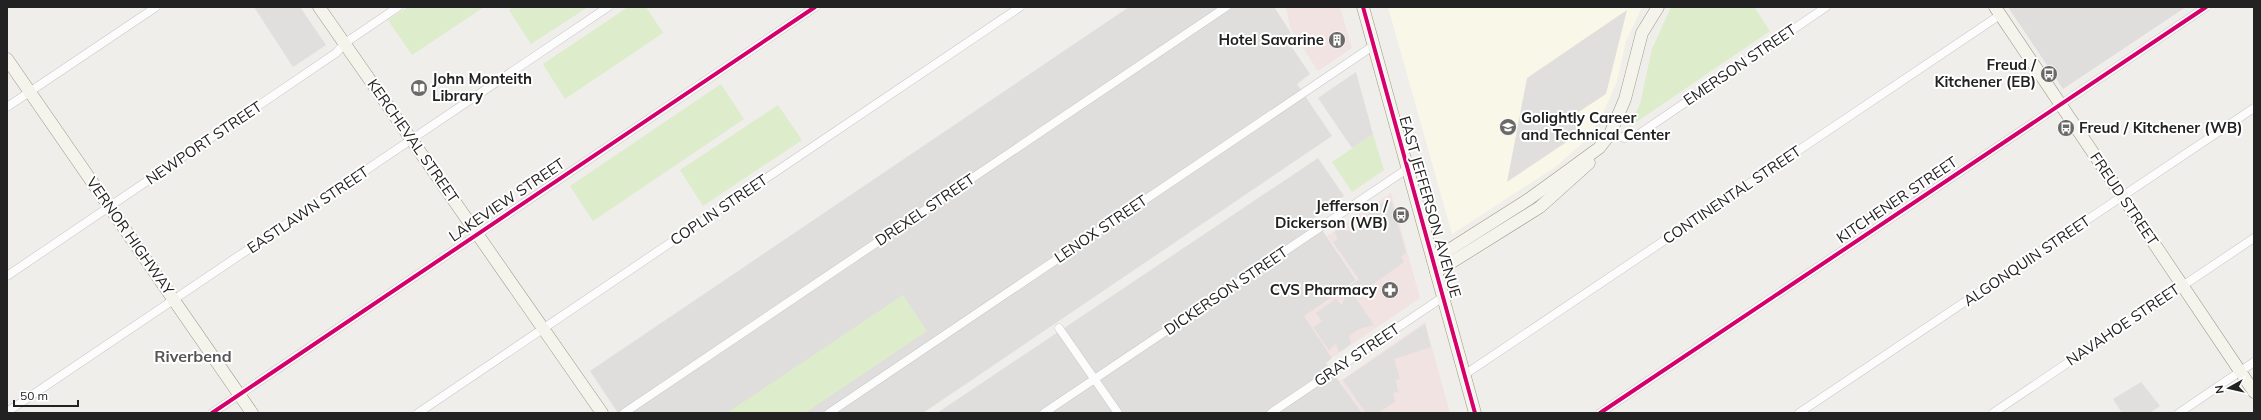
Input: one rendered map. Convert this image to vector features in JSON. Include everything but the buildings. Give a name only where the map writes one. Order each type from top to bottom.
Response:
[{"type":"street","points":[[7,107],[156,7]]},
{"type":"street","name":"KERCHEVAL STREET","points":[[320,7],[602,413]]},
{"type":"street","name":"NEWPORT STREET","points":[[7,276],[336,53],[345,43],[398,7]]},
{"type":"street","name":"EASTLAWN STREET","points":[[7,412],[608,7]]},
{"type":"street","name":"LAKEVIEW STREET","points":[[212,413],[815,7]]},
{"type":"street","name":"COPLIN STREET","points":[[418,413],[1020,7]]},
{"type":"street","name":"DREXEL STREET","points":[[624,413],[1226,7]]},
{"type":"street","name":"EAST JEFFERSON AVENUE","points":[[1362,7],[1475,413]]},
{"type":"street","points":[[1432,260],[1536,194],[1599,148],[1610,134],[1625,99],[1642,33],[1658,7]]},
{"type":"street","name":"EMERSON STREET","points":[[1610,134],[1624,138],[1636,136],[1826,7]]},
{"type":"street","name":"KITCHENER STREET","points":[[1600,413],[2206,7]]},
{"type":"street","name":"FREUD STREET","points":[[1998,11],[2254,392]]},
{"type":"street","name":"CONTINENTAL STREET","points":[[1464,375],[1998,11]]},
{"type":"street","name":"LENOX STREET","points":[[829,413],[1373,46]]},
{"type":"street","name":"VERNOR HIGHWAY","points":[[7,59],[252,413]]},
{"type":"street","name":"ALGONQUIN STREET","points":[[1799,413],[2254,108]]},
{"type":"street","points":[[1436,272],[1540,207],[1596,156],[1599,148]]},
{"type":"street","name":"DICKERSON STREET","points":[[1044,413],[1407,169]]},
{"type":"street","name":"NAVAHOE STREET","points":[[1993,413],[2254,238]]},
{"type":"street","name":"GRAY STREET","points":[[1271,413],[1443,297]]},
{"type":"street","points":[[1059,328],[1118,413]]},
{"type":"street","points":[[2179,413],[2254,362]]},
{"type":"shaded area","points":[[254,7],[300,7],[326,45],[293,67]]},
{"type":"shaded area","points":[[1129,7],[1274,7],[1291,33],[1285,37],[1310,74],[1297,84],[1332,136],[923,413],[618,413],[590,371]]},
{"type":"shaded area","name":"Hotel Savarine","points":[[1286,7],[1340,7],[1352,48],[1318,71],[1290,28]]},
{"type":"shaded area","name":"Golightly Career and Technical Center","points":[[1388,7],[1642,7],[1626,41],[1617,81],[1603,114],[1585,141],[1554,168],[1452,234]]},
{"type":"shaded area","points":[[2008,7],[2186,7],[2063,89]]},
{"type":"shaded area","points":[[1627,10],[1606,94],[1577,113],[1577,135],[1507,182],[1527,78]]},
{"type":"shaded area","points":[[1356,72],[1373,134],[1352,148],[1318,98]]},
{"type":"shaded area","points":[[1318,158],[1344,196],[1314,218],[1356,280],[1305,316],[1332,358],[1326,363],[1362,413],[937,413]]},
{"type":"shaded area","points":[[1391,193],[1420,298],[1332,358],[1304,316],[1357,280],[1327,236]]},
{"type":"shaded area","points":[[1391,200],[1406,253],[1401,257],[1404,262],[1355,297],[1374,325],[1359,329],[1349,336],[1351,344],[1339,352],[1336,344],[1329,350],[1313,327],[1322,321],[1316,313],[1336,299],[1342,305],[1349,290],[1347,288],[1359,279],[1333,242],[1338,239],[1334,232],[1343,226],[1346,231],[1350,231],[1370,218],[1367,213],[1382,203]]},
{"type":"shaded area","points":[[1425,322],[1450,413],[1362,413],[1340,381]]},
{"type":"shaded area","points":[[1425,324],[1431,347],[1394,359],[1400,379],[1396,380],[1398,392],[1393,393],[1395,402],[1378,413],[1366,413],[1343,380]]},
{"type":"shaded area","points":[[2141,382],[2160,406],[2150,413],[2122,413],[2113,399]]},
{"type":"green space","points":[[408,7],[484,7],[412,55],[388,20]]},
{"type":"green space","points":[[513,7],[588,7],[531,44],[509,10]]},
{"type":"green space","points":[[628,7],[646,7],[663,33],[565,99],[543,64]]},
{"type":"green space","points":[[1671,7],[1754,7],[1770,31],[1629,127],[1640,104],[1652,49]]},
{"type":"green space","points":[[721,84],[744,119],[593,221],[570,186]]},
{"type":"green space","points":[[778,105],[802,140],[703,206],[680,170]]},
{"type":"green space","points":[[1373,134],[1384,170],[1352,192],[1332,162]]},
{"type":"green space","points":[[903,295],[927,331],[805,413],[727,413]]},
{"type":"cycle path","points":[[212,413],[815,7]]},
{"type":"cycle path","points":[[1363,7],[1475,413]]},
{"type":"cycle path","points":[[1600,413],[2206,7]]},
{"type":"place","name":"Hotel Savarine","points":[[1337,40]]},
{"type":"place","name":"Freud / Kitchener (EB)","points":[[2049,74]]},
{"type":"place","name":"John Monteith Library","points":[[419,88]]},
{"type":"place","name":"Golightly Career and Technical Center","points":[[1508,127]]},
{"type":"place","name":"Freud / Kitchener (WB)","points":[[2066,128]]},
{"type":"place","name":"Jefferson / Dickerson (WB)","points":[[1401,215]]},
{"type":"place","name":"CVS Pharmacy","points":[[1390,290]]},
{"type":"district","name":"Riverbend","points":[[193,356]]}]
